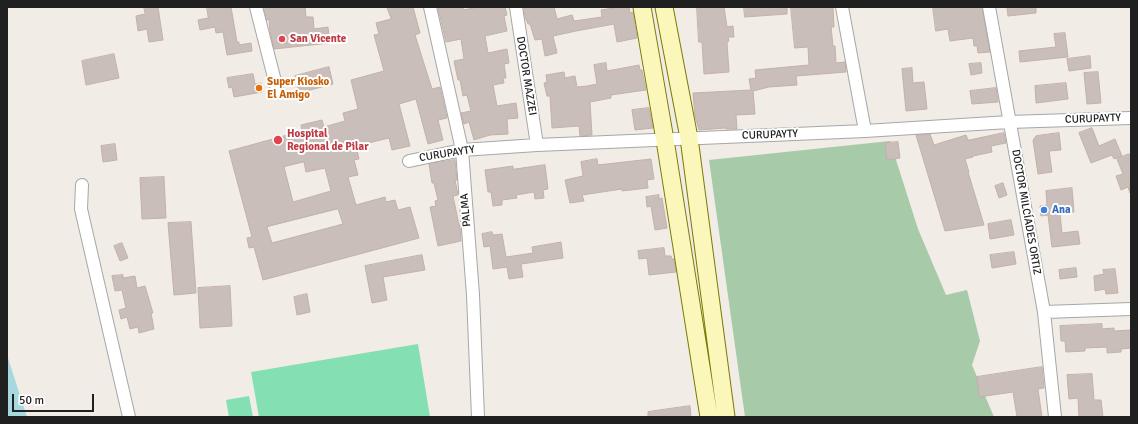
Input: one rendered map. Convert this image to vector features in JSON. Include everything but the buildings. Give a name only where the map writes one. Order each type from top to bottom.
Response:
[{"type":"main road","points":[[642,7],[665,140],[709,417]]},
{"type":"main road","points":[[664,7],[689,138],[726,417]]},
{"type":"street","points":[[256,7],[278,93]]},
{"type":"street","name":"PALMA","points":[[430,7],[462,150],[473,295],[478,417]]},
{"type":"street","name":"DOCTOR MAZZEI","points":[[516,7],[537,145]]},
{"type":"street","points":[[842,7],[865,131]]},
{"type":"street","name":"DOCTOR MILCÍADES ORTIZ","points":[[989,7],[1044,312],[1055,417]]},
{"type":"street","name":"CURUPAYTY","points":[[409,161],[462,150],[537,145],[865,131],[1009,122],[1131,118]]},
{"type":"street","points":[[82,186],[81,209],[129,417]]},
{"type":"street","points":[[1044,312],[1131,308]]},
{"type":"green space","points":[[890,141],[918,229],[946,295],[967,290],[980,341],[972,365],[994,417],[745,417],[709,160]]},
{"type":"green space","points":[[418,344],[430,417],[259,417],[251,372]]},
{"type":"green space","points":[[249,396],[253,417],[229,417],[226,400]]},
{"type":"water","points":[[7,355],[27,417],[7,417]]},
{"type":"place","name":"San Vicente","points":[[282,39]]},
{"type":"place","name":"Super Kiosko El Amigo","points":[[259,88]]},
{"type":"place","name":"Hospital Regional de Pilar","points":[[278,140]]},
{"type":"place","name":"Ana","points":[[1044,210]]}]
